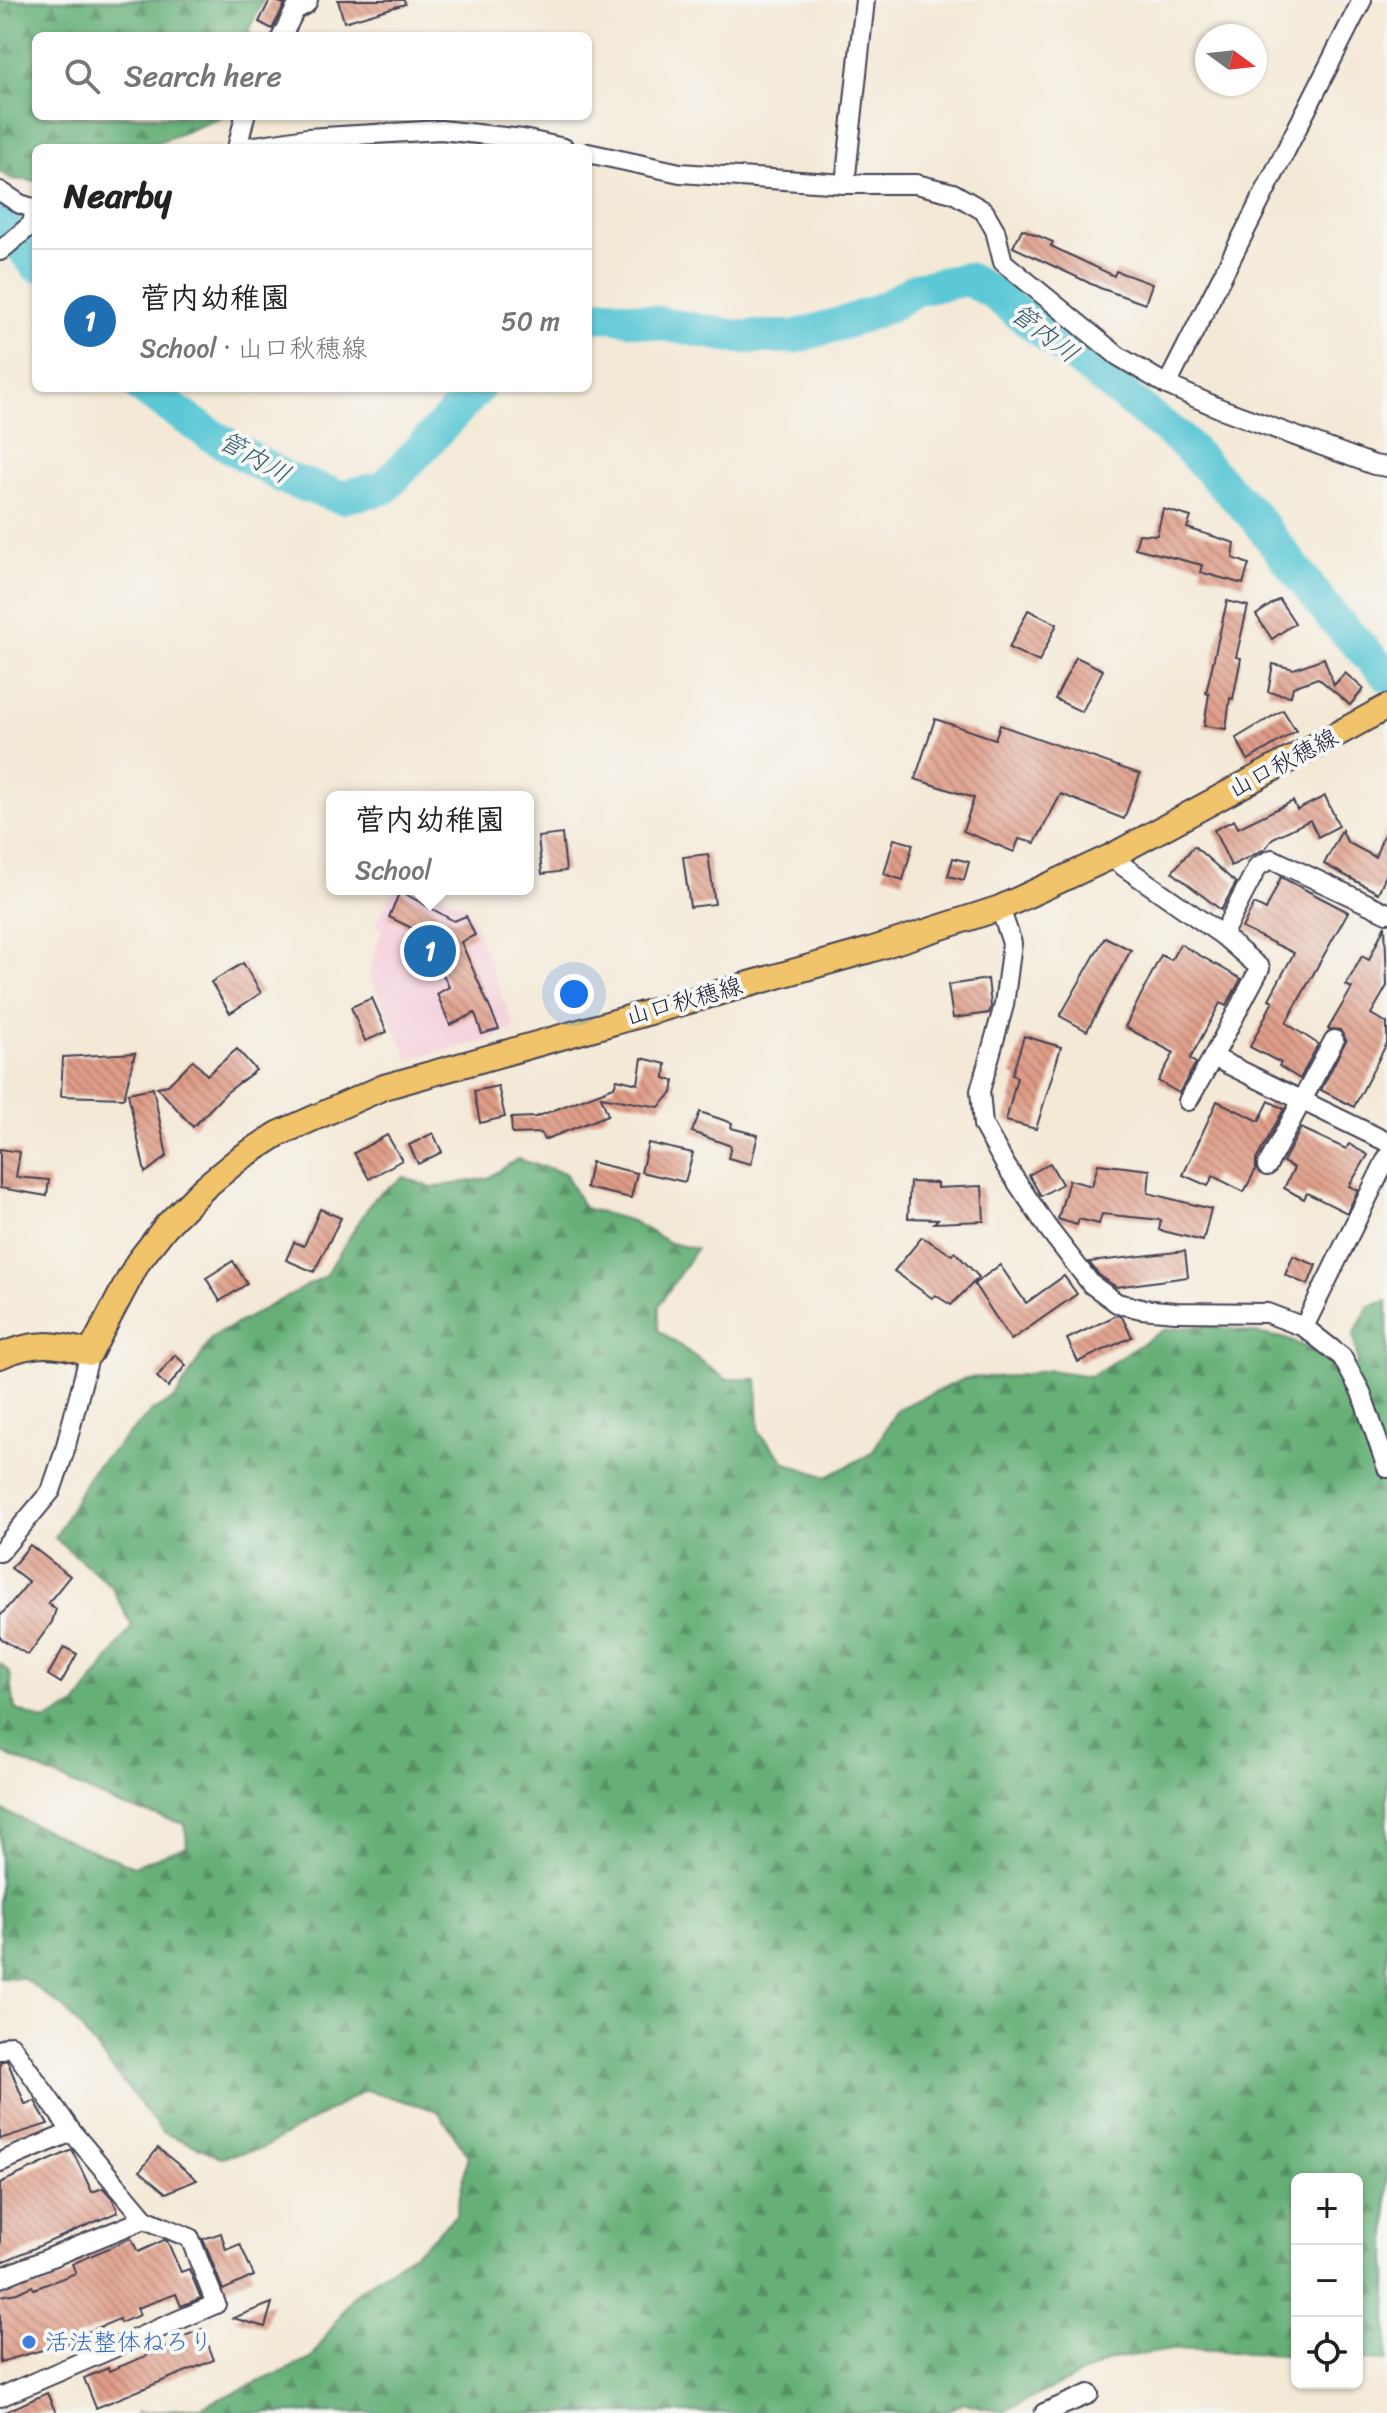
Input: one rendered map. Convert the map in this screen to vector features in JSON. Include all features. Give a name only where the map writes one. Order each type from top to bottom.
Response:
[{"type":"main road","name":"山口秋穂線","points":[[90,1353],[138,1262],[166,1226],[239,1159],[278,1134],[384,1087],[870,950],[1000,908],[1110,857],[1387,707]]},
{"type":"main road","points":[[0,1356],[21,1346],[47,1344],[90,1353]]},
{"type":"street","points":[[284,32],[295,10],[308,0]]},
{"type":"street","points":[[845,184],[865,0]]},
{"type":"street","points":[[1167,385],[1362,0]]},
{"type":"street","points":[[241,144],[244,120]]},
{"type":"street","points":[[267,144],[307,138],[441,130],[546,144]]},
{"type":"street","points":[[592,154],[680,173],[845,184],[916,184],[953,193],[984,211],[995,230],[1003,262],[1118,356],[1167,385],[1219,408],[1387,467]]},
{"type":"street","points":[[0,191],[32,208]]},
{"type":"street","points":[[0,251],[32,224]]},
{"type":"street","points":[[1110,857],[1222,935],[1260,968],[1188,1101]]},
{"type":"street","points":[[1222,935],[1258,866],[1272,859],[1387,913]]},
{"type":"street","points":[[1000,908],[1012,943],[1004,1005],[980,1091],[983,1125],[1047,1227],[1091,1284],[1117,1303],[1176,1312],[1267,1313],[1304,1327],[1342,1357],[1361,1392],[1387,1468]]},
{"type":"street","points":[[1267,1166],[1334,1040]]},
{"type":"street","points":[[1213,1057],[1387,1142]]},
{"type":"street","points":[[1304,1327],[1387,1158]]},
{"type":"street","points":[[0,1552],[51,1491],[90,1353]]},
{"type":"street","points":[[0,2050],[11,2045],[72,2132],[145,2219],[190,2238],[216,2304],[0,2397]]},
{"type":"street","points":[[0,2162],[72,2132]]},
{"type":"street","points":[[0,2278],[145,2219]]},
{"type":"street","points":[[1044,2413],[1089,2394]]},
{"type":"shaded area","points":[[391,895],[443,895],[468,907],[514,1027],[495,1039],[409,1059],[369,974],[382,929],[375,925]]},
{"type":"green space","points":[[0,0],[263,0],[249,32],[32,32],[32,120],[216,120],[153,144],[32,144],[32,181],[12,179],[0,172]]},
{"type":"green space","points":[[517,1159],[565,1173],[584,1208],[632,1221],[670,1243],[696,1249],[659,1305],[658,1330],[726,1379],[757,1379],[759,1432],[786,1463],[827,1477],[872,1453],[897,1409],[966,1378],[1016,1376],[1049,1370],[1091,1376],[1163,1330],[1208,1325],[1283,1338],[1324,1354],[1340,1372],[1358,1364],[1354,1334],[1369,1306],[1387,1301],[1387,2361],[1363,2360],[1363,2173],[1291,2173],[1291,2356],[1178,2349],[1112,2359],[1003,2412],[965,2403],[941,2413],[136,2413],[201,2407],[311,2359],[354,2294],[425,2245],[456,2215],[468,2155],[438,2111],[366,2090],[261,2149],[221,2157],[162,2132],[66,2010],[23,1978],[0,1977],[0,1809],[134,1866],[187,1846],[185,1824],[122,1806],[0,1752],[0,1663],[10,1673],[15,1709],[45,1721],[76,1705],[132,1626],[111,1586],[55,1538],[89,1474],[152,1411],[175,1399],[212,1337],[325,1276],[374,1198],[404,1177],[432,1188],[488,1178]]},
{"type":"building","points":[[270,0],[285,4],[272,29],[259,22]]},
{"type":"building","points":[[338,0],[404,0],[405,4],[344,22]]},
{"type":"building","points":[[1022,229],[1053,242],[1051,246],[1114,276],[1116,271],[1152,284],[1145,304],[1100,288],[1013,247]]},
{"type":"building","points":[[1163,509],[1191,517],[1187,528],[1235,543],[1233,558],[1249,564],[1243,584],[1200,572],[1202,565],[1135,548],[1139,534],[1157,535]]},
{"type":"building","points":[[1279,599],[1295,623],[1272,639],[1256,615]]},
{"type":"building","points":[[1227,601],[1248,606],[1236,657],[1241,658],[1233,699],[1230,698],[1226,729],[1204,726],[1209,694],[1206,693]]},
{"type":"building","points":[[1028,610],[1057,624],[1039,662],[1009,648]]},
{"type":"building","points":[[1076,657],[1103,670],[1082,712],[1055,699]]},
{"type":"building","points":[[1324,658],[1334,685],[1345,673],[1364,689],[1350,705],[1318,678],[1293,687],[1291,696],[1268,692],[1273,664],[1294,669]]},
{"type":"building","points":[[1283,710],[1296,731],[1248,760],[1236,738]]},
{"type":"building","points":[[935,719],[995,739],[1000,725],[1140,774],[1124,819],[1061,794],[1035,843],[1019,839],[1014,852],[963,831],[974,798],[915,779]]},
{"type":"building","points":[[1325,796],[1339,826],[1318,837],[1310,820],[1273,838],[1265,849],[1231,866],[1214,830],[1234,820],[1238,828],[1293,801],[1297,810]]},
{"type":"building","points":[[1386,829],[1387,873],[1378,893],[1324,864],[1342,830],[1347,842],[1375,857]]},
{"type":"building","points":[[562,834],[566,871],[542,874],[538,837]]},
{"type":"building","points":[[894,839],[913,844],[903,880],[884,874]]},
{"type":"building","points":[[1194,846],[1236,883],[1221,910],[1172,872]]},
{"type":"building","points":[[708,854],[715,904],[690,907],[683,857]]},
{"type":"building","points":[[953,858],[969,862],[964,880],[948,876]]},
{"type":"building","points":[[1281,877],[1348,912],[1286,1023],[1318,1044],[1300,1079],[1279,1066],[1281,1063],[1250,1047],[1273,1001],[1269,999],[1294,953],[1242,928],[1254,904],[1266,910]]},
{"type":"building","points":[[398,895],[407,895],[454,921],[466,916],[475,935],[461,942],[499,1029],[482,1034],[475,1013],[450,1025],[437,994],[449,987],[424,934],[389,917]]},
{"type":"building","points":[[1385,925],[1387,986],[1371,1014],[1387,1023],[1387,1043],[1354,1107],[1321,1090],[1346,1040],[1340,1030],[1328,1029],[1352,988],[1346,985],[1362,956],[1369,960]]},
{"type":"building","points":[[1105,937],[1131,950],[1087,1031],[1060,1016]]},
{"type":"building","points":[[1180,944],[1241,979],[1226,1006],[1220,1003],[1190,1059],[1196,1063],[1179,1093],[1158,1081],[1174,1053],[1125,1027],[1161,955],[1171,960]]},
{"type":"building","points":[[243,963],[261,993],[230,1013],[211,982]]},
{"type":"building","points":[[988,979],[989,1013],[953,1018],[948,985]]},
{"type":"building","points":[[372,998],[387,1032],[365,1041],[351,1007]]},
{"type":"building","points":[[1024,1036],[1061,1047],[1036,1129],[1006,1121],[1017,1077],[1012,1075]]},
{"type":"building","points":[[237,1049],[256,1070],[226,1093],[193,1127],[157,1087],[168,1085],[193,1060],[207,1075]]},
{"type":"building","points":[[135,1053],[124,1098],[61,1096],[63,1057]]},
{"type":"building","points":[[642,1058],[666,1064],[665,1078],[674,1081],[672,1093],[659,1107],[601,1097],[608,1115],[544,1140],[541,1133],[512,1134],[511,1118],[536,1117],[614,1087],[617,1079],[638,1084]]},
{"type":"building","points":[[498,1086],[505,1117],[480,1123],[474,1091]]},
{"type":"building","points":[[153,1088],[167,1156],[145,1173],[128,1093]]},
{"type":"building","points":[[1217,1101],[1259,1121],[1269,1101],[1284,1109],[1256,1160],[1256,1169],[1244,1192],[1213,1176],[1208,1186],[1183,1175]]},
{"type":"building","points":[[700,1112],[732,1123],[731,1128],[758,1135],[751,1164],[728,1158],[731,1146],[692,1132]]},
{"type":"building","points":[[1301,1128],[1346,1149],[1349,1144],[1368,1155],[1349,1186],[1358,1190],[1347,1213],[1307,1193],[1304,1199],[1284,1188],[1294,1168],[1283,1162]]},
{"type":"building","points":[[433,1133],[442,1152],[418,1164],[409,1145]]},
{"type":"building","points":[[387,1135],[402,1160],[369,1179],[354,1153]]},
{"type":"building","points":[[648,1143],[693,1153],[685,1182],[641,1172]]},
{"type":"building","points":[[0,1149],[20,1152],[16,1177],[49,1180],[47,1196],[0,1188]]},
{"type":"building","points":[[591,1162],[637,1173],[631,1198],[586,1188]]},
{"type":"building","points":[[1050,1163],[1062,1184],[1041,1196],[1029,1175]]},
{"type":"building","points":[[1098,1164],[1150,1170],[1148,1193],[1211,1209],[1203,1241],[1159,1230],[1161,1220],[1102,1214],[1099,1224],[1079,1219],[1077,1225],[1058,1219],[1069,1180],[1092,1186]]},
{"type":"building","points":[[910,1182],[937,1183],[937,1188],[982,1186],[984,1221],[934,1223],[938,1219],[908,1218]]},
{"type":"building","points":[[320,1209],[341,1218],[314,1272],[286,1260],[294,1242],[304,1246]]},
{"type":"building","points":[[922,1237],[952,1255],[955,1252],[979,1277],[951,1305],[935,1295],[932,1298],[894,1271]]},
{"type":"building","points":[[1185,1251],[1188,1277],[1116,1287],[1099,1275],[1089,1262]]},
{"type":"building","points":[[1293,1256],[1316,1265],[1308,1285],[1285,1275]]},
{"type":"building","points":[[233,1261],[247,1284],[220,1301],[206,1278]]},
{"type":"building","points":[[1000,1265],[1026,1303],[1064,1276],[1077,1294],[1011,1340],[974,1284]]},
{"type":"building","points":[[1117,1315],[1122,1317],[1132,1337],[1078,1362],[1067,1339]]},
{"type":"building","points":[[175,1355],[186,1365],[168,1387],[157,1377]]},
{"type":"building","points":[[30,1545],[70,1576],[48,1603],[56,1609],[52,1622],[28,1655],[0,1638],[0,1616],[29,1582],[11,1568]]},
{"type":"building","points":[[64,1647],[77,1654],[61,1683],[48,1675]]},
{"type":"building","points":[[7,2060],[25,2104],[35,2101],[48,2124],[0,2139],[0,2062]]},
{"type":"building","points":[[158,2148],[197,2180],[166,2193],[140,2171]]},
{"type":"building","points":[[72,2150],[92,2192],[103,2188],[113,2199],[118,2212],[0,2263],[0,2183]]},
{"type":"building","points":[[221,2233],[226,2250],[240,2244],[254,2276],[223,2290],[203,2239]]},
{"type":"building","points":[[131,2238],[138,2252],[167,2241],[181,2272],[189,2269],[201,2298],[181,2306],[176,2294],[137,2308],[140,2315],[120,2323],[119,2319],[54,2349],[0,2362],[0,2296],[32,2286],[34,2289],[76,2273],[72,2264]]},
{"type":"building","points":[[272,2303],[265,2327],[233,2318]]},
{"type":"building","points":[[202,2329],[214,2360],[96,2408],[84,2378],[178,2343],[177,2339]]},
{"type":"building","points":[[47,2393],[56,2413],[3,2413]]},
{"type":"waterway","name":"管内川","points":[[0,219],[32,260]]},
{"type":"waterway","name":"管内川","points":[[592,316],[610,315],[738,337],[794,337],[886,307],[916,289],[967,279],[992,292],[1181,440],[1253,515],[1333,618],[1387,675]]},
{"type":"waterway","name":"管内川","points":[[148,392],[211,435],[286,479],[341,497],[384,488],[474,392]]},
{"type":"place","name":"菅内幼稚園","points":[[430,951]]},
{"type":"place","name":"活法整体ねろり","points":[[29,2342]]}]
